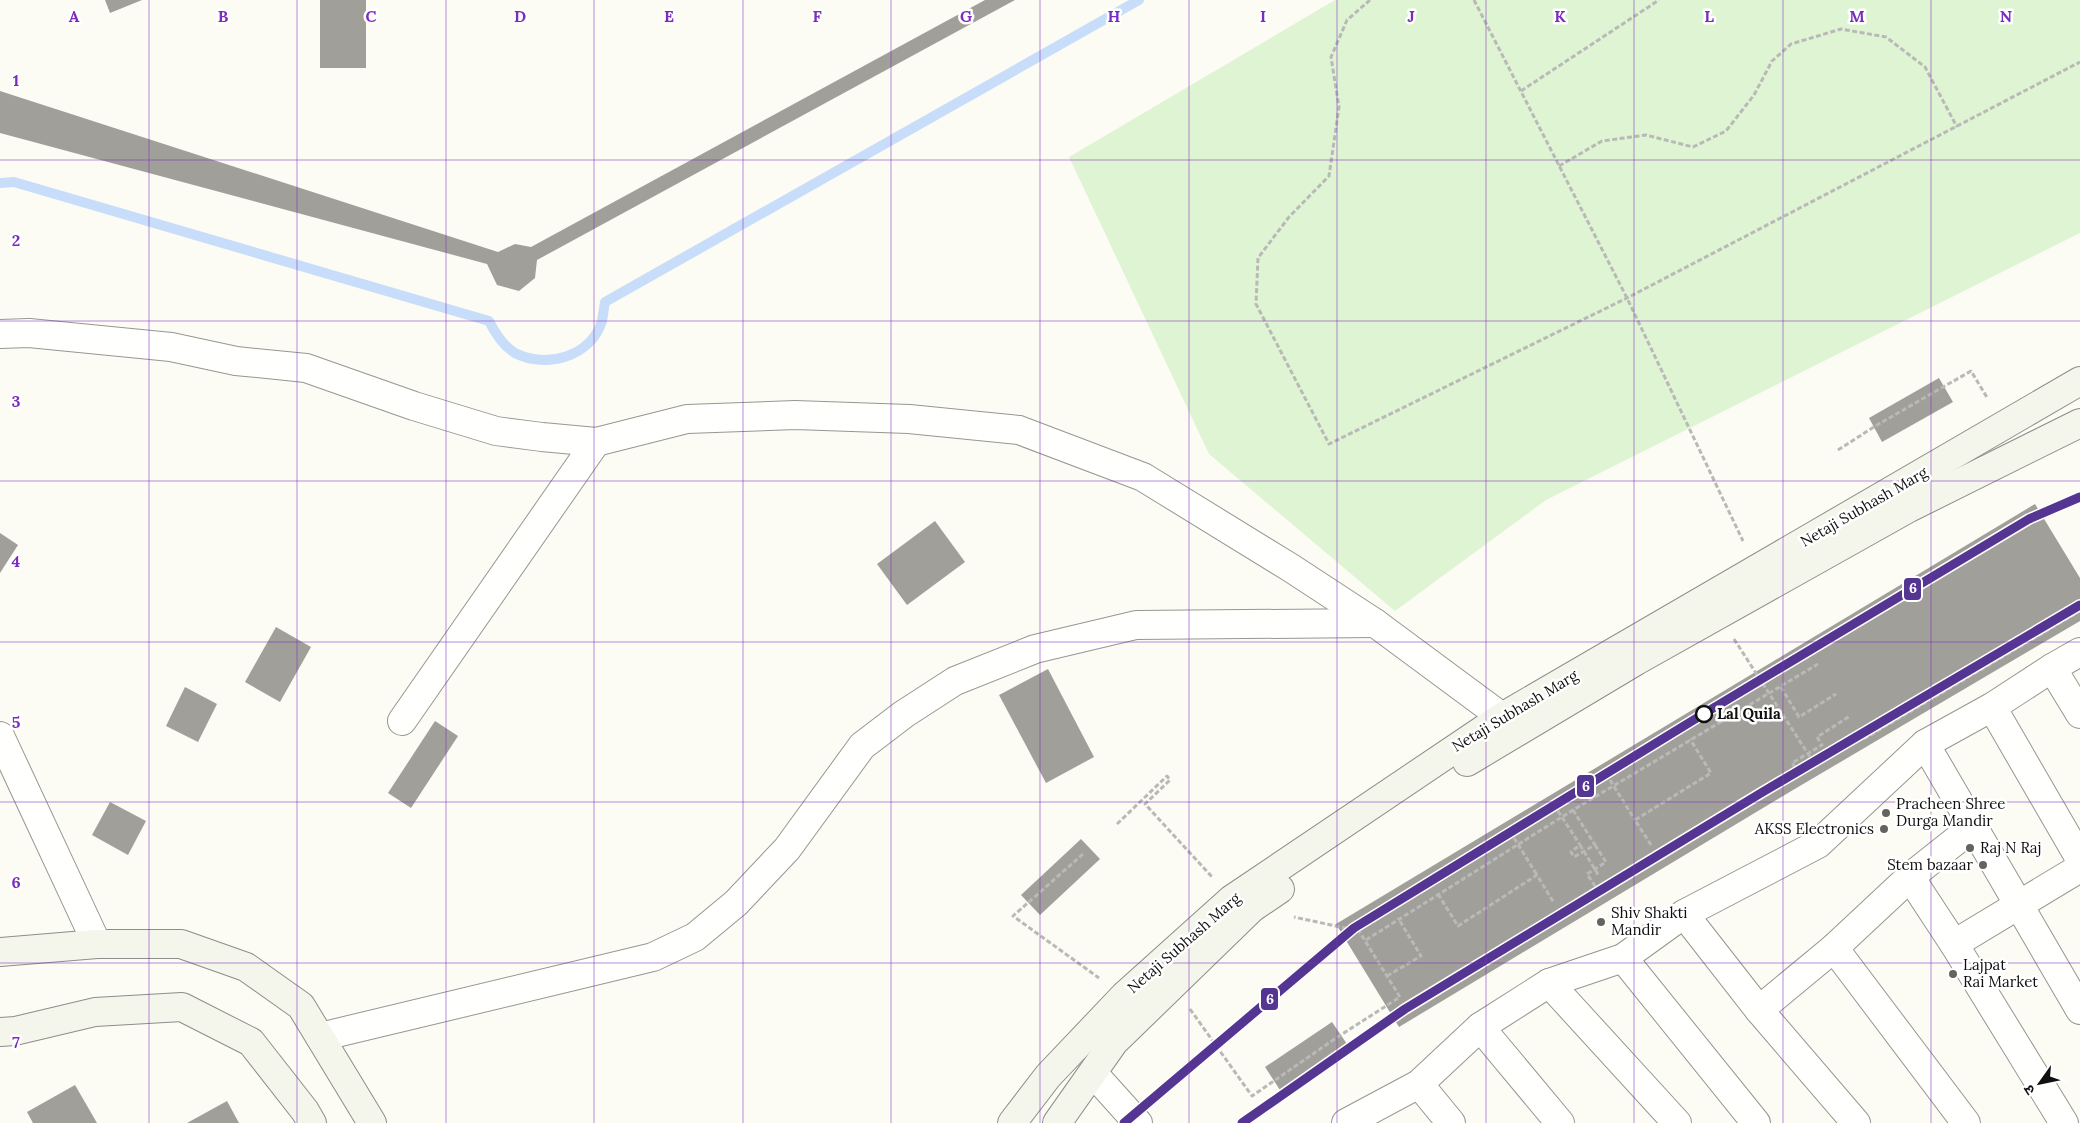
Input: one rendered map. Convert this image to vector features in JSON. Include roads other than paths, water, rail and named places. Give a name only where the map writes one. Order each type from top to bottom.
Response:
[{"type":"main road","name":"Netaji Subhash Marg","points":[[1012,1123],[1048,1076],[1124,996],[1242,903],[1502,717],[2080,381]]},
{"type":"main road","name":"Netaji Subhash Marg","points":[[1057,1123],[1114,1042],[1173,985],[1242,903],[1478,754],[1719,615],[1909,508],[2080,423]]},
{"type":"main road","points":[[0,952],[97,944],[181,944],[246,967],[300,1006],[372,1123]]},
{"type":"main road","points":[[5,1037],[95,1012],[182,1007],[251,1042],[305,1111],[312,1123]]},
{"type":"street","points":[[0,334],[29,333],[171,347],[236,360],[306,368],[414,406],[496,431],[596,442],[686,419],[795,415],[909,419],[1019,430],[1143,477],[1292,568],[1376,623],[1502,717]]},
{"type":"street","points":[[402,721],[596,442]]},
{"type":"street","points":[[320,1037],[653,957],[695,937],[736,903],[787,849],[862,746],[904,714],[955,681],[1035,648],[1136,626],[1376,623]]},
{"type":"street","points":[[1347,1123],[1419,1084],[1480,1027],[1549,983],[1623,958],[1684,914],[1818,844],[1924,744],[1992,707],[2080,652]]},
{"type":"street","points":[[2052,668],[2080,714]]},
{"type":"street","points":[[1992,707],[2080,859]]},
{"type":"street","points":[[0,736],[97,944]]},
{"type":"street","points":[[1924,744],[2080,1010]]},
{"type":"street","points":[[1759,1010],[1834,948],[1910,877],[1973,827]]},
{"type":"street","points":[[1954,944],[2080,868]]},
{"type":"street","points":[[1910,877],[1954,944],[2064,1123]]},
{"type":"street","points":[[1684,914],[1759,1010],[1856,1123]]},
{"type":"street","points":[[1834,948],[1966,1123]]},
{"type":"street","points":[[1623,958],[1756,1123]]},
{"type":"street","points":[[1549,983],[1677,1123]]},
{"type":"street","points":[[1480,1027],[1560,1123]]},
{"type":"street","points":[[1092,1073],[1138,1123]]},
{"type":"street","points":[[1419,1084],[1452,1123]]},
{"type":"waterway","points":[[0,183],[14,182],[489,321],[507,347],[527,358],[540,360],[566,357],[578,351],[596,333],[602,321],[605,302],[1139,0]]},
{"type":"place","name":"Lal Quila","points":[[1704,714]]},
{"type":"place","name":"Pracheen Shree Durga Mandir","points":[[1886,813]]},
{"type":"place","name":"AKSS Electronics","points":[[1884,829]]},
{"type":"place","name":"Raj N Raj","points":[[1970,848]]},
{"type":"place","name":"Stem bazaar","points":[[1983,865]]},
{"type":"place","name":"Shiv Shakti Mandir","points":[[1601,922]]},
{"type":"place","name":"Lajpat Rai Market","points":[[1953,974]]}]
